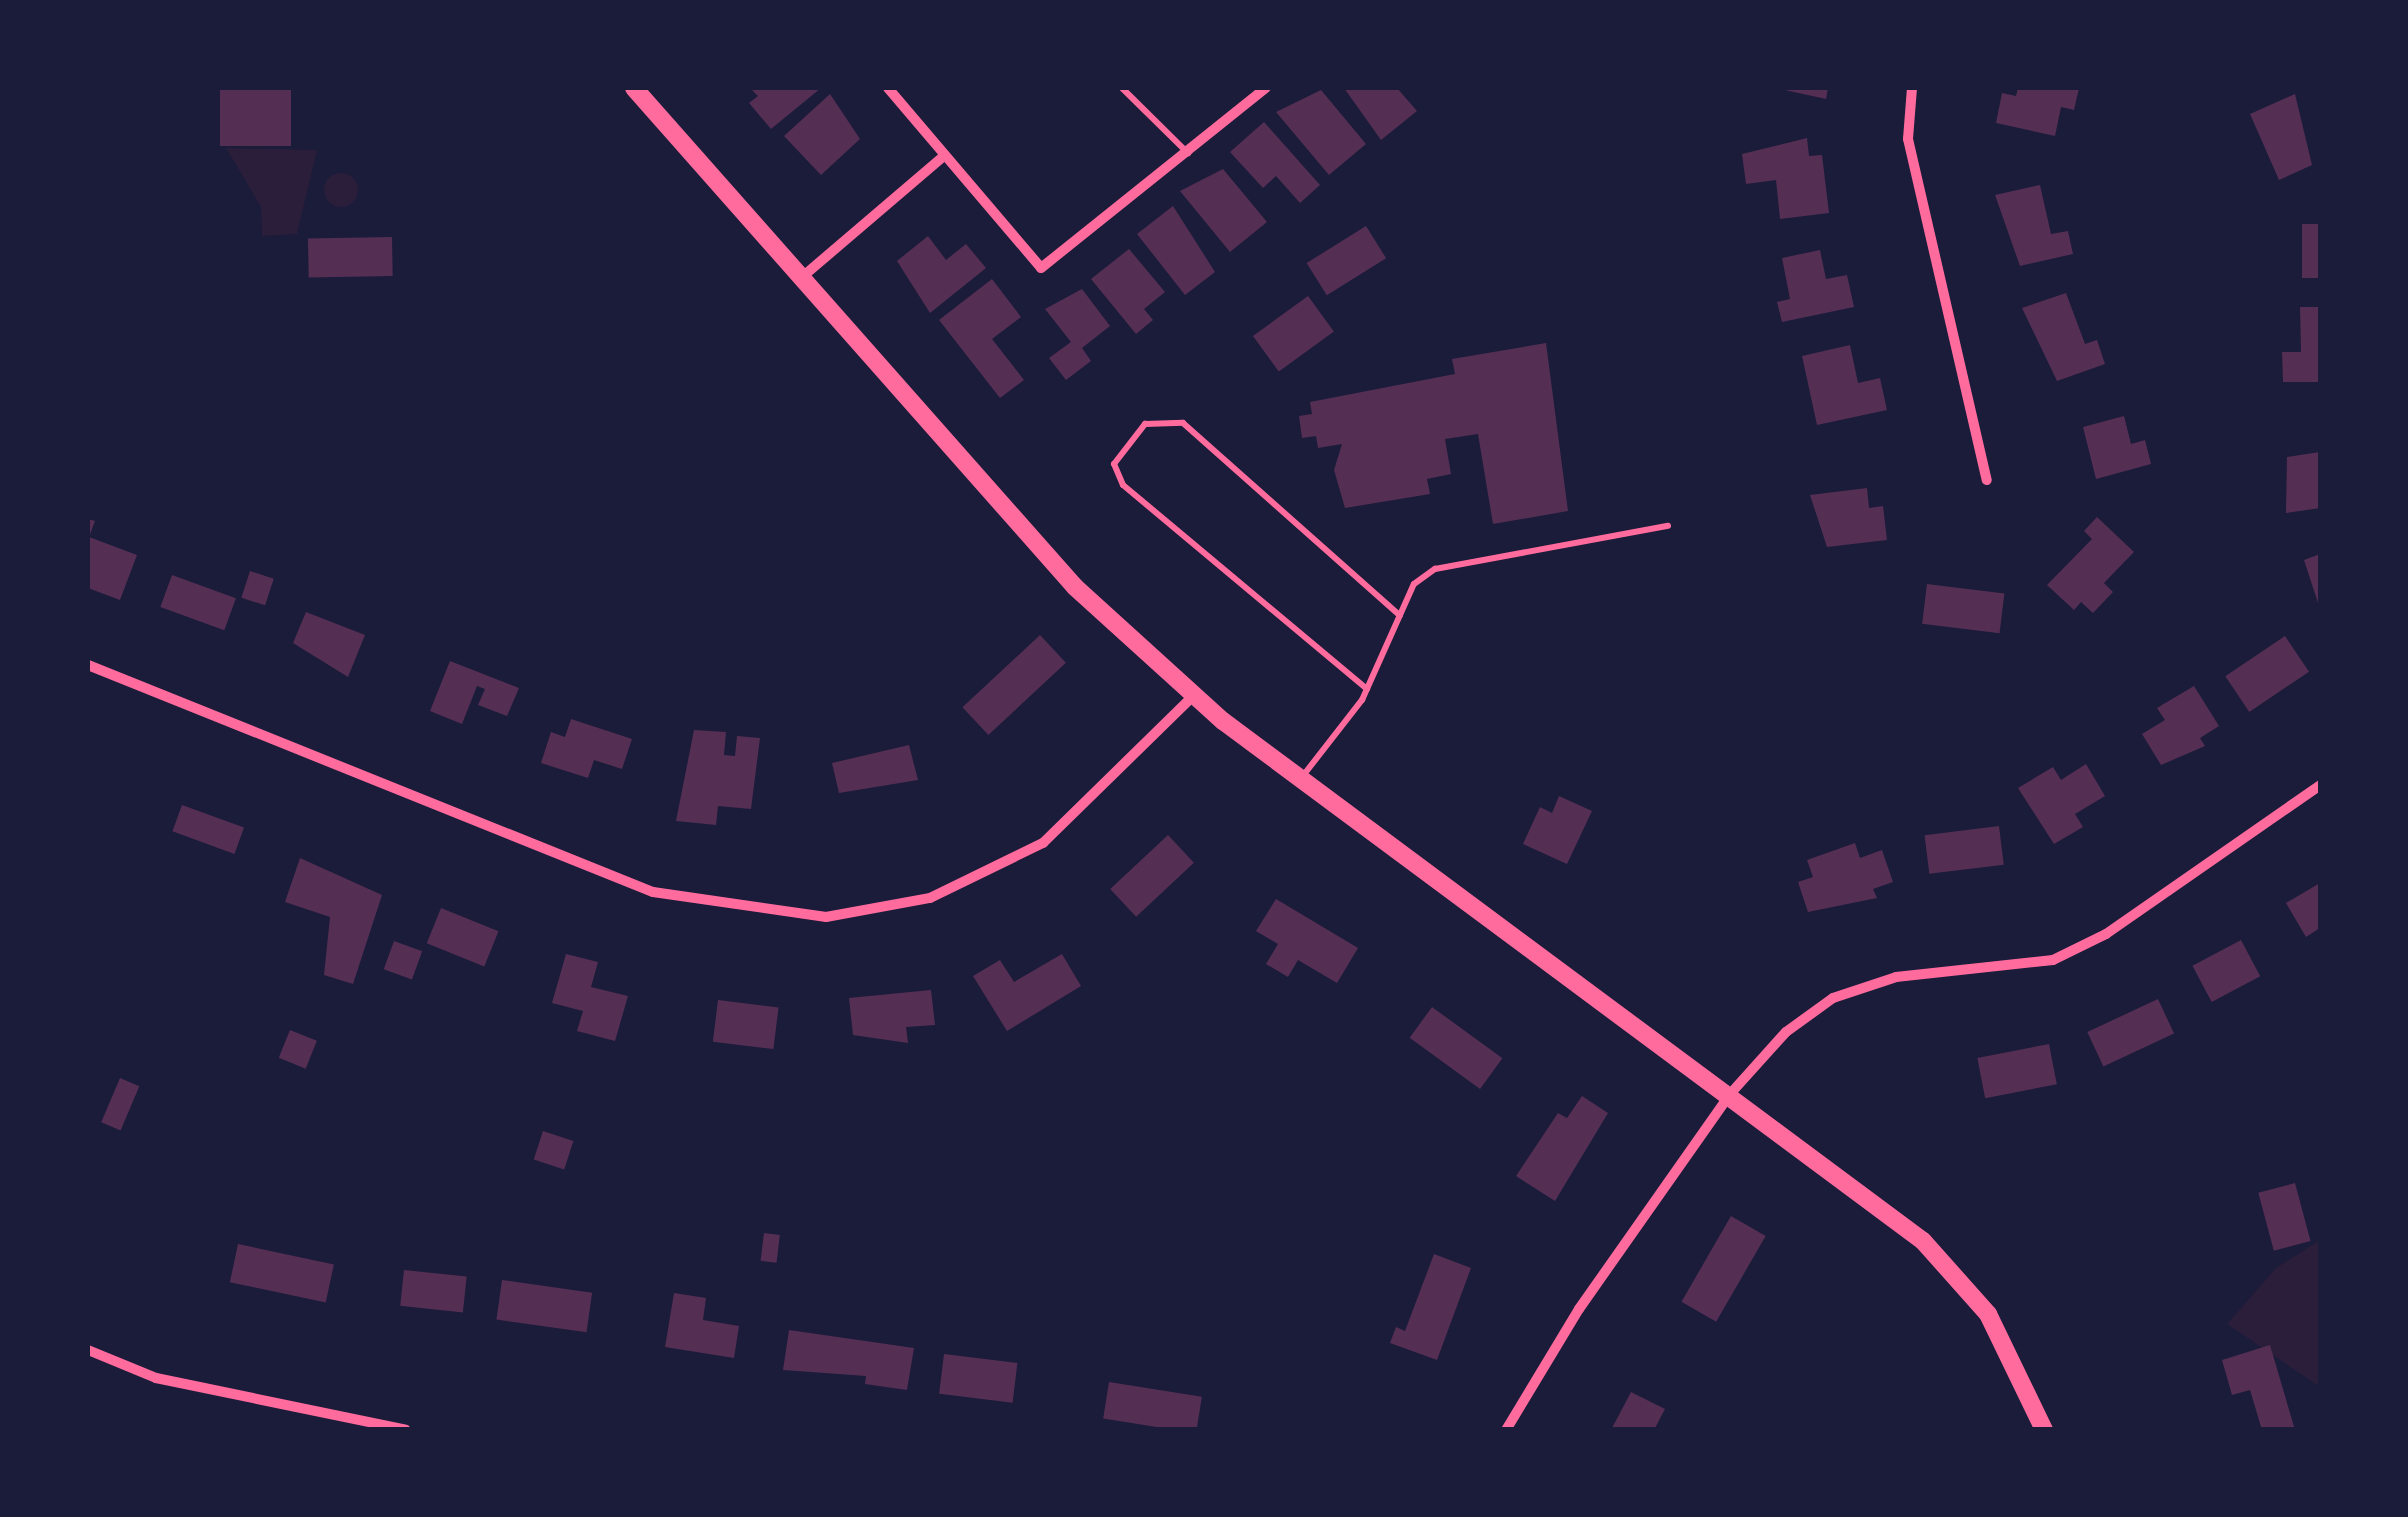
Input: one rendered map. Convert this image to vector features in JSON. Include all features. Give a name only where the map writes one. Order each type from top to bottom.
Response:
[{"type":"main road","points":[[634,88],[1075,586],[1194,695],[1731,1093],[1959,1278],[2012,1354],[2044,1430]]},
{"type":"street","points":[[888,88],[1049,268],[1266,88]]},
{"type":"street","points":[[1912,88],[1908,140],[1987,480]]},
{"type":"street","points":[[802,278],[945,155]]},
{"type":"street","points":[[88,666],[653,892],[826,917],[930,898],[1043,843],[1194,695]]},
{"type":"street","points":[[1506,1430],[1731,1093],[1786,1032],[1833,998],[1896,977],[2053,960],[2320,785]]},
{"type":"street","points":[[88,1350],[156,1378],[406,1430]]},
{"type":"lane","points":[[1122,88],[1188,152]]},
{"type":"lane","points":[[1367,689],[1123,485],[1114,464],[1145,424],[1183,423],[1400,616]]},
{"type":"lane","points":[[1302,778],[1367,689],[1414,584],[1454,559],[1668,526]]},
{"type":"shaded area","points":[[226,148],[317,150],[297,234],[262,236],[261,207]]},
{"type":"shaded area","points":[[341,173],[353,178],[358,190],[353,202],[341,207],[329,202],[324,190],[329,178]]},
{"type":"shaded area","points":[[2320,1240],[2320,1387],[2227,1324],[2276,1268]]},
{"type":"building","points":[[220,88],[291,88],[291,146],[220,146]]},
{"type":"building","points":[[750,88],[821,88],[771,129],[749,103],[758,96]]},
{"type":"building","points":[[1344,88],[1397,88],[1417,111],[1381,140]]},
{"type":"building","points":[[1776,88],[1828,88],[1826,99]]},
{"type":"building","points":[[2018,88],[2079,88],[2074,110],[2061,107],[2055,136],[1996,123],[2002,93],[2016,96]]},
{"type":"building","points":[[1321,90],[1366,144],[1329,175],[1276,112]]},
{"type":"building","points":[[830,94],[860,139],[821,175],[784,136]]},
{"type":"building","points":[[2295,94],[2312,165],[2279,180],[2250,114]]},
{"type":"building","points":[[1264,122],[1320,185],[1300,203],[1276,176],[1263,188],[1230,152]]},
{"type":"building","points":[[1807,138],[1809,156],[1822,155],[1829,213],[1780,219],[1776,180],[1746,184],[1742,154]]},
{"type":"building","points":[[1223,169],[1267,222],[1230,252],[1180,191]]},
{"type":"building","points":[[2040,185],[2051,234],[2068,231],[2073,254],[2020,266],[1995,195]]},
{"type":"building","points":[[1173,206],[1215,272],[1185,295],[1137,234]]},
{"type":"building","points":[[2302,224],[2320,224],[2320,278],[2302,278]]},
{"type":"building","points":[[1366,226],[1386,258],[1327,295],[1307,263]]},
{"type":"building","points":[[928,236],[946,260],[966,244],[986,268],[930,313],[897,261]]},
{"type":"building","points":[[392,237],[393,276],[309,277],[308,238]]},
{"type":"building","points":[[1129,249],[1165,292],[1144,309],[1153,320],[1136,334],[1091,279]]},
{"type":"building","points":[[1820,250],[1826,279],[1847,275],[1854,307],[1782,322],[1777,302],[1790,299],[1782,258]]},
{"type":"building","points":[[992,279],[1021,317],[992,339],[1024,380],[1000,398],[939,320]]},
{"type":"building","points":[[1082,289],[1110,326],[1082,348],[1091,361],[1066,380],[1049,358],[1071,342],[1045,309]]},
{"type":"building","points":[[2066,293],[2085,344],[2097,340],[2105,364],[2057,381],[2022,308]]},
{"type":"building","points":[[1308,296],[1334,332],[1279,372],[1253,336]]},
{"type":"building","points":[[2300,307],[2320,307],[2320,382],[2283,382],[2282,352],[2301,352]]},
{"type":"building","points":[[1546,343],[1568,511],[1493,524],[1478,434],[1445,439],[1451,474],[1427,479],[1430,494],[1345,508],[1334,470],[1342,444],[1318,448],[1316,436],[1302,438],[1299,416],[1312,414],[1310,402],[1455,374],[1452,359]]},
{"type":"building","points":[[1850,345],[1858,383],[1880,378],[1887,410],[1817,425],[1802,356]]},
{"type":"building","points":[[2124,416],[2131,444],[2145,440],[2151,464],[2096,479],[2083,427]]},
{"type":"building","points":[[2320,452],[2320,508],[2286,513],[2287,457]]},
{"type":"building","points":[[1867,488],[1869,508],[1883,506],[1887,540],[1827,547],[1810,495]]},
{"type":"building","points":[[2097,517],[2134,552],[2104,583],[2113,592],[2093,613],[2081,602],[2074,610],[2047,585],[2092,539],[2084,531]]},
{"type":"building","points":[[88,519],[95,521],[89,537],[137,555],[120,600],[88,588]]},
{"type":"building","points":[[2320,554],[2320,609],[2304,560]]},
{"type":"building","points":[[250,571],[274,579],[265,605],[241,598]]},
{"type":"building","points":[[172,575],[236,598],[224,630],[160,607]]},
{"type":"building","points":[[1927,584],[2004,594],[2000,633],[1922,624]]},
{"type":"building","points":[[306,612],[365,635],[348,677],[293,643]]},
{"type":"building","points":[[1040,635],[1066,663],[988,735],[962,707]]},
{"type":"building","points":[[2285,636],[2309,672],[2249,712],[2225,676]]},
{"type":"building","points":[[450,661],[519,688],[507,716],[478,705],[485,689],[477,686],[462,724],[430,711]]},
{"type":"building","points":[[2194,686],[2219,726],[2200,738],[2205,746],[2161,765],[2142,734],[2165,720],[2157,708]]},
{"type":"building","points":[[571,719],[632,739],[622,769],[594,760],[588,778],[541,763],[551,732],[565,737]]},
{"type":"building","points":[[694,730],[726,732],[724,755],[735,756],[737,736],[760,738],[751,809],[718,806],[716,825],[676,821]]},
{"type":"building","points":[[909,745],[918,780],[839,793],[832,763]]},
{"type":"building","points":[[2086,764],[2105,796],[2075,814],[2083,827],[2054,844],[2018,788],[2053,767],[2061,780]]},
{"type":"building","points":[[1559,796],[1592,811],[1567,864],[1523,844],[1540,807],[1552,813]]},
{"type":"building","points":[[182,805],[244,828],[234,854],[172,831]]},
{"type":"building","points":[[1999,826],[2004,865],[1929,874],[1925,835]]},
{"type":"building","points":[[1168,835],[1194,863],[1136,917],[1110,889]]},
{"type":"building","points":[[1855,843],[1860,858],[1882,850],[1893,882],[1873,889],[1877,898],[1808,912],[1798,882],[1813,877],[1807,860]]},
{"type":"building","points":[[300,858],[382,895],[353,984],[324,975],[330,917],[285,902]]},
{"type":"building","points":[[2320,883],[2320,928],[2306,937],[2286,903]]},
{"type":"building","points":[[1276,899],[1358,948],[1337,983],[1298,960],[1288,977],[1266,964],[1278,944],[1256,931]]},
{"type":"building","points":[[441,908],[498,931],[484,966],[427,943]]},
{"type":"building","points":[[2241,940],[2260,976],[2212,1002],[2192,966]]},
{"type":"building","points":[[394,941],[422,951],[412,979],[384,969]]},
{"type":"building","points":[[566,954],[598,962],[591,987],[628,996],[615,1041],[577,1031],[583,1011],[552,1003]]},
{"type":"building","points":[[1062,954],[1081,986],[1007,1031],[973,976],[1000,960],[1014,982]]},
{"type":"building","points":[[931,990],[935,1025],[906,1027],[908,1043],[853,1035],[849,998]]},
{"type":"building","points":[[2158,999],[2174,1033],[2103,1066],[2087,1032]]},
{"type":"building","points":[[718,1000],[779,1007],[773,1049],[713,1042]]},
{"type":"building","points":[[1432,1007],[1502,1058],[1480,1089],[1410,1038]]},
{"type":"building","points":[[290,1030],[317,1041],[306,1069],[279,1058]]},
{"type":"building","points":[[2049,1044],[2057,1084],[1985,1098],[1977,1058]]},
{"type":"building","points":[[120,1078],[139,1086],[121,1130],[101,1122]]},
{"type":"building","points":[[1582,1096],[1608,1113],[1555,1201],[1516,1176],[1558,1113],[1567,1118]]},
{"type":"building","points":[[543,1131],[573,1141],[564,1169],[534,1160]]},
{"type":"building","points":[[2295,1183],[2311,1241],[2274,1251],[2258,1193]]},
{"type":"building","points":[[1731,1216],[1766,1236],[1716,1322],[1682,1302]]},
{"type":"building","points":[[764,1233],[780,1235],[776,1263],[761,1261]]},
{"type":"building","points":[[238,1244],[334,1264],[326,1303],[230,1282]]},
{"type":"building","points":[[1434,1254],[1471,1268],[1437,1360],[1390,1343],[1396,1327],[1405,1331]]},
{"type":"building","points":[[404,1270],[467,1277],[463,1312],[400,1306]]},
{"type":"building","points":[[502,1280],[592,1293],[587,1332],[496,1320]]},
{"type":"building","points":[[674,1293],[706,1298],[703,1320],[739,1326],[734,1358],[665,1347]]},
{"type":"building","points":[[789,1330],[914,1348],[907,1390],[865,1384],[866,1376],[783,1370]]},
{"type":"building","points":[[2270,1345],[2295,1430],[2262,1430],[2250,1390],[2232,1395],[2222,1360]]},
{"type":"building","points":[[944,1354],[1017,1363],[1013,1403],[939,1394]]},
{"type":"building","points":[[1109,1382],[1202,1397],[1197,1430],[1103,1419]]},
{"type":"building","points":[[1631,1392],[1665,1409],[1654,1430],[1611,1430]]}]
